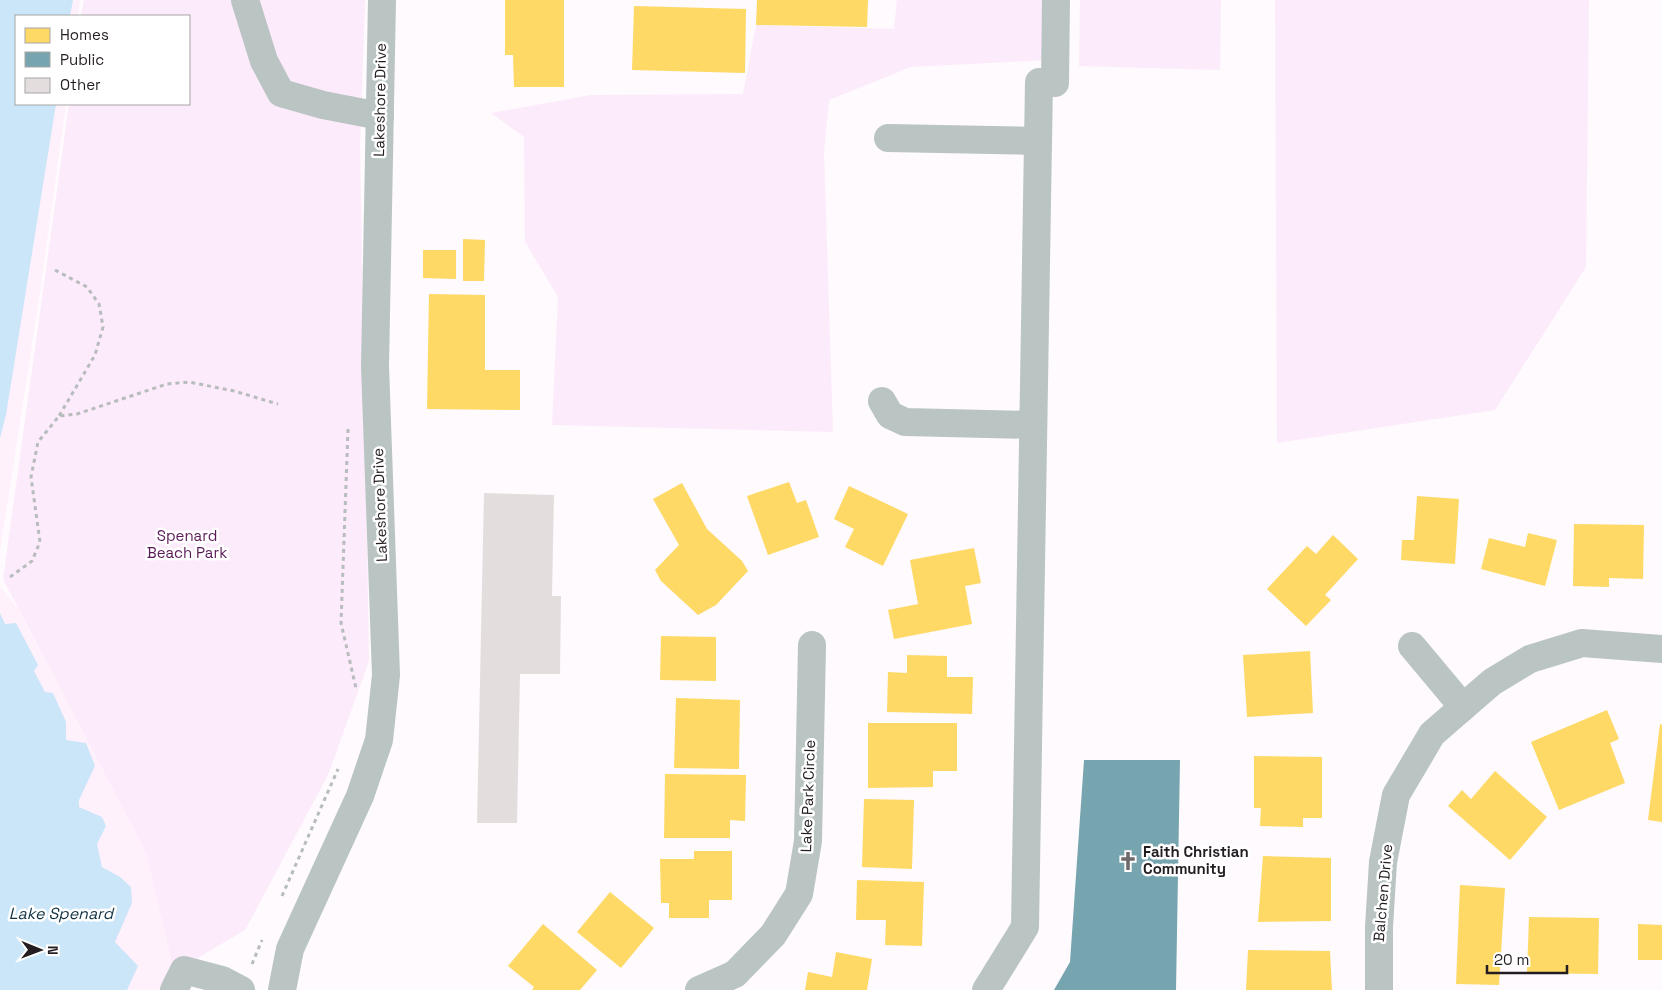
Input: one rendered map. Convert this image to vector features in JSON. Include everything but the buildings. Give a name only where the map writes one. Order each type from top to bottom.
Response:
[{"type":"street","points":[[245,0],[264,61],[281,93],[323,106],[380,116]]},
{"type":"street","name":"Lakeshore Drive","points":[[282,990],[290,950],[360,796],[379,740],[386,675],[375,366],[382,0]]},
{"type":"street","points":[[986,990],[1025,928],[1038,141],[1056,0]]},
{"type":"street","points":[[888,138],[1038,141]]},
{"type":"street","points":[[882,400],[890,415],[905,422],[1033,425]]},
{"type":"street","name":"Balchen Drive","points":[[1379,990],[1379,927],[1383,862],[1396,795],[1432,734],[1492,682],[1530,659],[1582,644],[1662,650]]},
{"type":"street","name":"Lake Park Circle","points":[[699,990],[735,974],[774,934],[799,894],[808,841],[812,645]]},
{"type":"street","points":[[1412,646],[1463,707]]},
{"type":"street","points":[[174,990],[184,970],[222,980],[241,990]]},
{"type":"path","points":[[10,577],[32,560],[40,542],[31,477],[38,442],[59,416],[95,355],[102,327],[99,304],[87,287],[55,270]]},
{"type":"path","points":[[59,416],[77,414],[167,384],[189,382],[234,390],[278,404]]},
{"type":"path","points":[[348,425],[342,623],[358,697]]},
{"type":"path","points":[[280,900],[338,768]]},
{"type":"path","points":[[241,990],[264,936]]},
{"type":"shaded area","points":[[0,0],[80,0],[78,15],[15,15],[15,105],[66,105],[39,299],[0,551]]},
{"type":"shaded area","name":"Lake Spenard","points":[[0,587],[17,607],[146,853],[174,972],[165,990],[0,990]]},
{"type":"green space","name":"Spenard Beach Park","points":[[84,0],[365,0],[360,146],[369,661],[328,775],[245,930],[174,972],[146,853],[3,579],[69,105],[190,105],[190,15],[81,15]]},
{"type":"green space","points":[[897,0],[1050,0],[1048,60],[911,67],[829,100],[824,152],[833,432],[552,425],[558,297],[525,242],[524,137],[491,113],[591,95],[743,94],[756,25],[894,29]]},
{"type":"green space","points":[[1080,0],[1221,0],[1220,70],[1079,66]]},
{"type":"green space","points":[[1275,0],[1589,0],[1586,267],[1495,410],[1277,443]]},
{"type":"water","points":[[0,0],[73,0],[70,15],[15,15],[15,105],[56,105],[6,415],[0,438]]},
{"type":"water","name":"Lake Spenard","points":[[0,613],[5,624],[16,623],[38,665],[34,671],[45,692],[53,693],[66,722],[66,740],[86,743],[95,766],[79,800],[79,807],[102,817],[106,826],[97,844],[102,867],[120,877],[131,887],[132,903],[115,942],[138,966],[127,990],[0,990]]},
{"type":"place","name":"Faith Christian Community","points":[[1128,861]]}]
